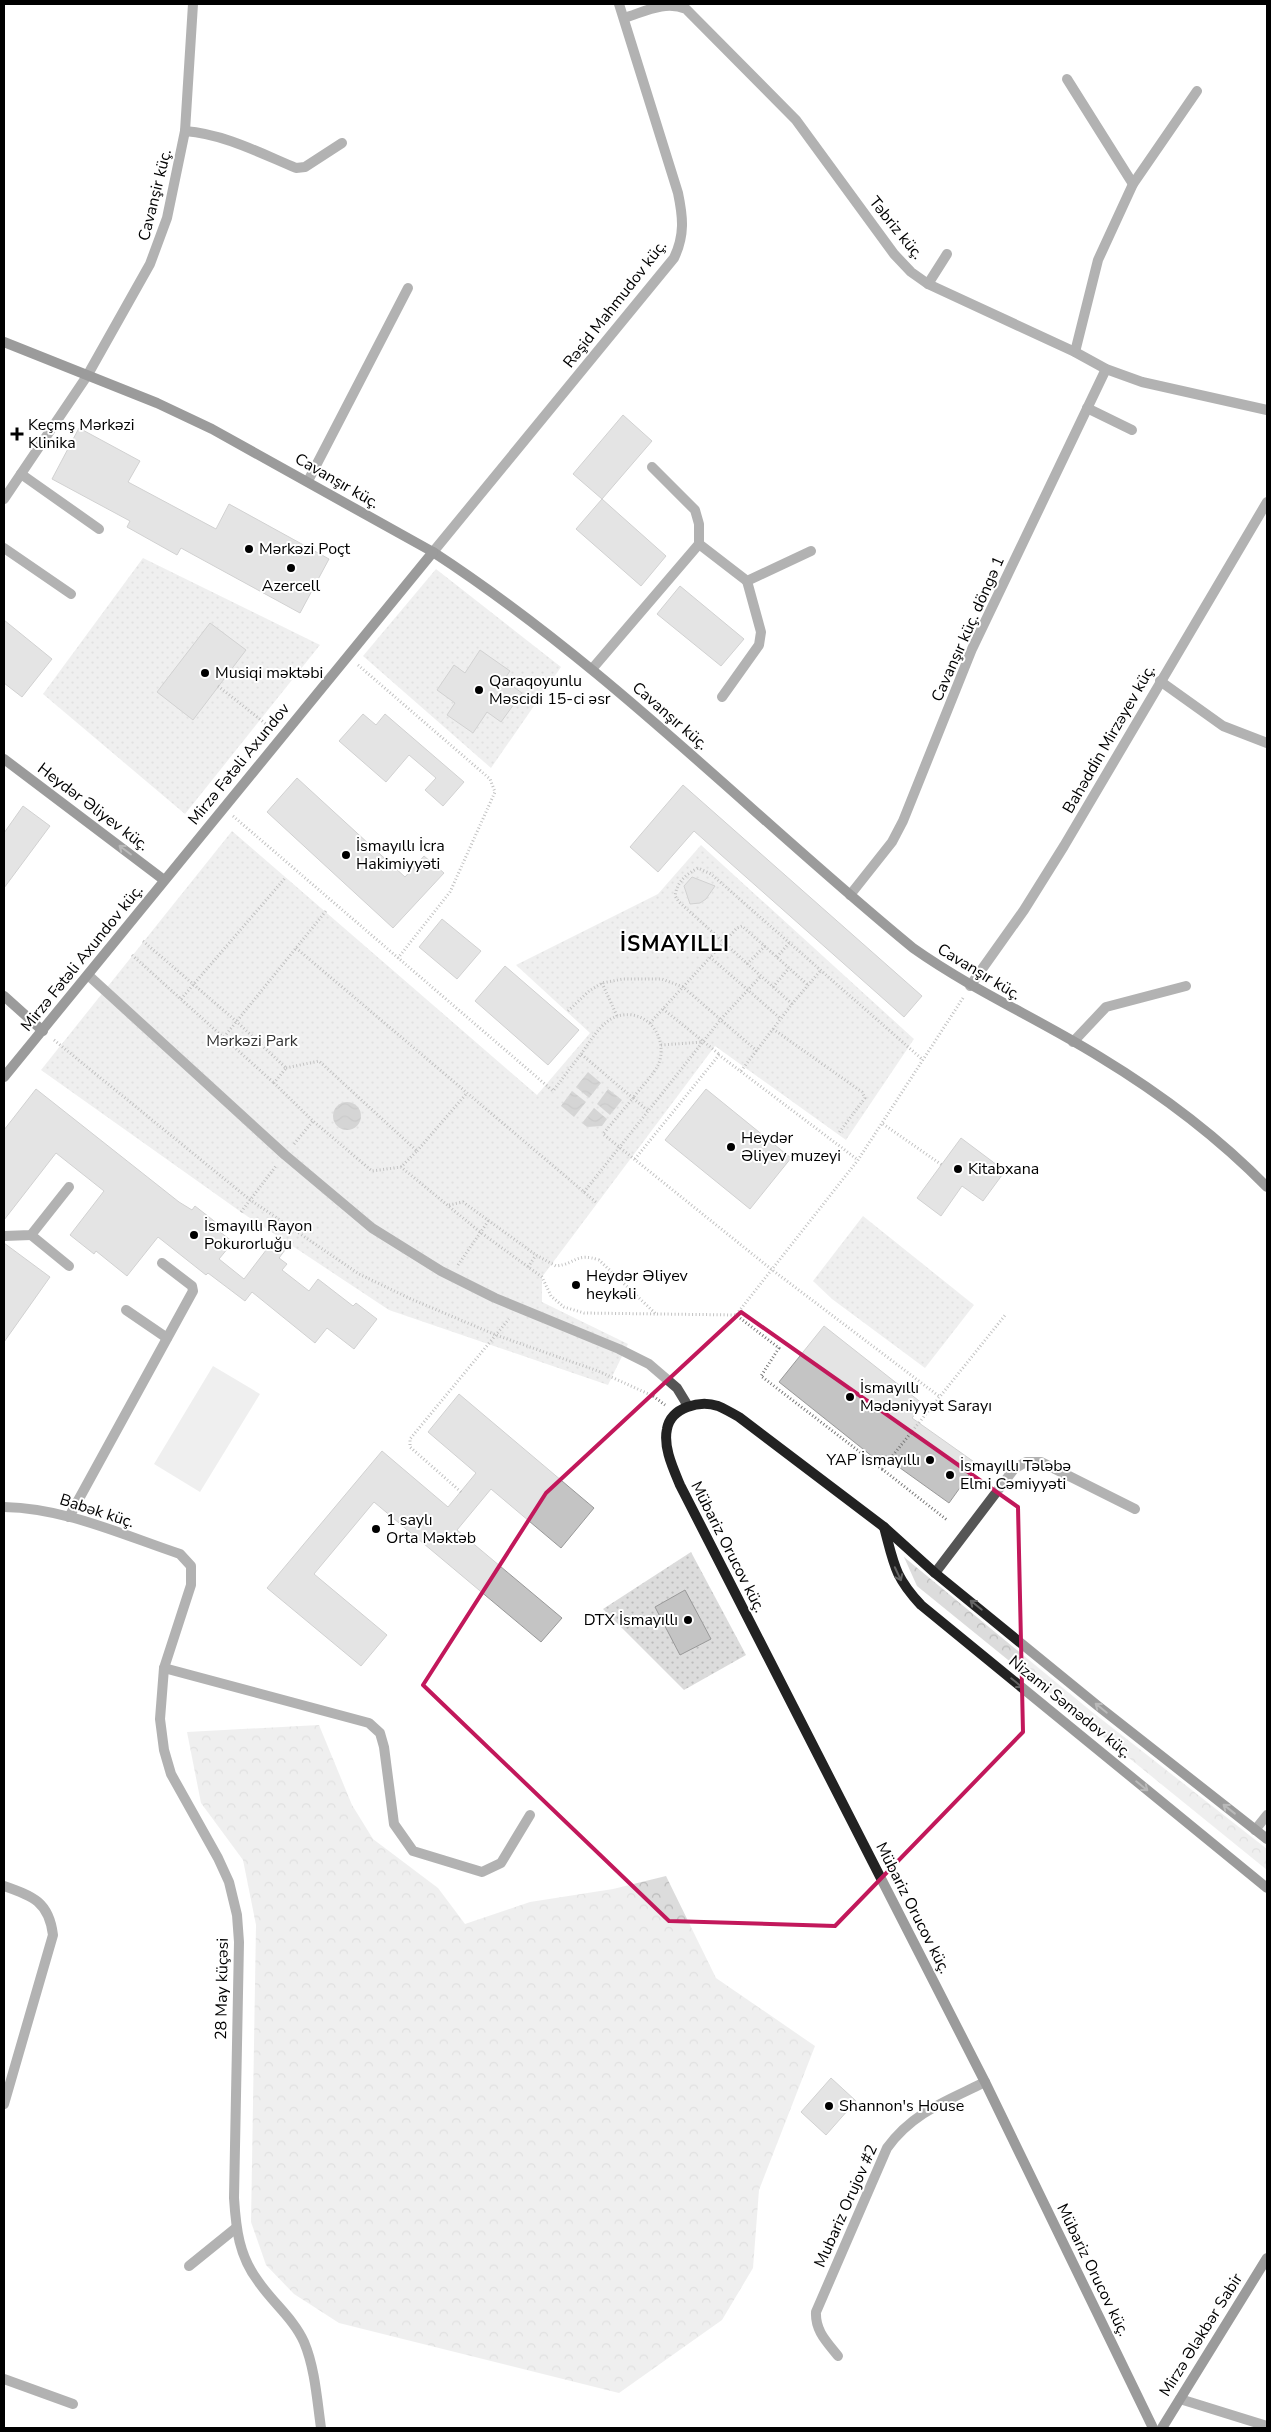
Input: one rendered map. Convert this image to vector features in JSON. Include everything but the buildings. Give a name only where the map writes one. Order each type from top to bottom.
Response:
[{"type":"street","name":"Cavanşir küç.","points":[[4,499],[87,376],[158,247],[167,218],[185,131],[193,4]]},
{"type":"street","name":"Rəşid Mahmudov küç.","points":[[433,552],[674,258],[682,242],[684,218],[678,193],[619,4]]},
{"type":"street","name":"Təbriz küç.","points":[[624,18],[663,6],[677,4],[686,9],[796,120],[888,246],[911,272],[928,284],[1075,352],[1106,369],[1142,382],[1267,410]]},
{"type":"street","points":[[1067,79],[1133,184]]},
{"type":"street","points":[[1075,352],[1098,260],[1133,184],[1197,91]]},
{"type":"street","points":[[185,131],[204,133],[229,140],[296,168],[306,167],[342,143]]},
{"type":"street","points":[[928,284],[947,254]]},
{"type":"street","points":[[308,481],[408,288]]},
{"type":"street","name":"Cavanşır küç.","points":[[4,342],[157,403],[212,429],[433,552],[509,604],[592,669],[913,948],[970,986],[1099,1056],[1194,1120],[1242,1162],[1267,1187]]},
{"type":"street","name":"Cavanşır küç. döngə 1","points":[[850,895],[886,850],[903,821],[972,650],[1106,369]]},
{"type":"street","points":[[1088,408],[1132,430]]},
{"type":"street","points":[[592,669],[699,544],[699,524],[695,510],[652,467]]},
{"type":"street","points":[[21,474],[99,529]]},
{"type":"street","name":"Bahəddin Mirzəyev küç.","points":[[970,986],[1024,910],[1064,846],[1267,502]]},
{"type":"street","points":[[699,544],[748,581],[761,632],[759,645],[722,698]]},
{"type":"street","points":[[4,548],[71,594]]},
{"type":"street","name":"Mirzə Fətəli Axundov","points":[[164,880],[433,552]]},
{"type":"street","points":[[748,581],[811,552]]},
{"type":"street","points":[[1160,681],[1223,726],[1267,743]]},
{"type":"street","name":"Heydər Əliyev küç.","points":[[4,758],[164,880]]},
{"type":"street","name":"Mirzə Fətəli Axundov küç.","points":[[4,1077],[164,880]]},
{"type":"street","points":[[88,975],[339,1202],[402,1248],[450,1275],[518,1309],[619,1349],[649,1364],[677,1388],[688,1406]]},
{"type":"street","points":[[1073,1042],[1106,1007],[1186,986]]},
{"type":"street","points":[[4,996],[43,1031]]},
{"type":"street","points":[[31,1235],[69,1187]]},
{"type":"street","points":[[4,1236],[31,1235],[68,1266]]},
{"type":"street","points":[[69,1517],[193,1291],[192,1286],[162,1263]]},
{"type":"street","points":[[126,1310],[167,1338]]},
{"type":"street","points":[[675,1413],[688,1406],[702,1403],[718,1406],[739,1417],[884,1528],[1098,1706],[1267,1839]]},
{"type":"street","name":"Mübariz Orucov küç.","points":[[675,1413],[667,1427],[667,1444],[680,1485],[985,2082],[1153,2428]]},
{"type":"street","points":[[936,1572],[1014,1469],[1026,1462],[1042,1462],[1135,1509]]},
{"type":"street","name":"Babək küç.","points":[[4,1507],[28,1507],[69,1517],[180,1554]]},
{"type":"street","name":"Nizami Səmədov küç.","points":[[884,1528],[896,1573],[921,1605],[1267,1888]]},
{"type":"street","name":"28 May küçəsi","points":[[180,1554],[191,1566],[193,1576],[164,1668],[160,1719],[169,1766],[229,1882],[237,1915],[239,1942],[234,2198],[236,2228],[241,2250],[249,2268],[295,2326],[304,2342],[310,2359],[321,2428]]},
{"type":"street","points":[[164,1668],[369,1723],[380,1733],[384,1747],[394,1824],[414,1851],[482,1872],[501,1863],[530,1815]]},
{"type":"street","points":[[1255,1830],[1267,1815]]},
{"type":"street","points":[[4,1886],[43,1904],[51,1918],[53,1935],[4,2104]]},
{"type":"street","name":"Mubariz Orujov #2","points":[[838,2356],[820,2333],[816,2324],[816,2312],[888,2148],[897,2134],[916,2117],[985,2082]]},
{"type":"street","points":[[189,2266],[236,2228]]},
{"type":"street","name":"Mirzə Ələkbər Sabir","points":[[1162,2428],[1267,2258]]},
{"type":"street","points":[[4,2379],[73,2404]]},
{"type":"street","points":[[1180,2399],[1267,2426]]},
{"type":"path","points":[[347,656],[490,779],[495,792],[450,892],[398,958]]},
{"type":"path","points":[[218,686],[282,736]]},
{"type":"path","points":[[223,808],[553,1091],[604,1024],[617,1016],[632,1015],[647,1020],[657,1031],[661,1045],[658,1064],[603,1134],[771,1269],[940,1397]]},
{"type":"path","points":[[792,1004],[679,902],[675,896],[676,886],[687,874],[698,868],[711,874],[923,1060]]},
{"type":"path","points":[[181,999],[286,878]]},
{"type":"path","points":[[224,1038],[326,911]]},
{"type":"path","points":[[650,1023],[737,928],[742,926],[808,985]]},
{"type":"path","points":[[143,941],[236,1021],[286,1068]]},
{"type":"path","points":[[776,957],[789,942]]},
{"type":"path","points":[[747,964],[765,946]]},
{"type":"path","points":[[296,948],[596,1203]]},
{"type":"path","points":[[132,955],[274,1083],[313,1121],[372,1171],[401,1167],[467,1093]]},
{"type":"path","points":[[710,957],[781,1019]]},
{"type":"path","points":[[773,987],[789,968]]},
{"type":"path","points":[[741,1071],[792,1004],[821,970]]},
{"type":"path","points":[[584,1192],[721,1020],[761,976]]},
{"type":"path","points":[[568,1011],[589,991],[602,983],[623,979],[662,979],[683,987],[757,1051]]},
{"type":"path","points":[[602,983],[617,1016]]},
{"type":"path","points":[[736,1315],[858,1160],[883,1124],[970,986]]},
{"type":"path","points":[[663,1009],[703,1042],[858,1160]]},
{"type":"path","points":[[773,1029],[862,1092],[865,1098],[838,1134]]},
{"type":"path","points":[[43,1031],[250,1199],[359,1274],[411,1299],[496,1335],[598,1371],[652,1396],[675,1413]]},
{"type":"path","points":[[661,1045],[703,1042]]},
{"type":"path","points":[[581,1054],[648,1111]]},
{"type":"path","points":[[634,1159],[719,1054]]},
{"type":"path","points":[[274,1083],[286,1068],[319,1061],[417,1151]]},
{"type":"path","points":[[883,1124],[942,1165]]},
{"type":"path","points":[[401,1167],[480,1232],[542,1277],[551,1296],[564,1307],[584,1313],[736,1315],[779,1348],[761,1376],[947,1520]]},
{"type":"path","points":[[449,1205],[462,1202],[536,1255],[556,1266],[579,1257],[599,1260],[657,1315]]},
{"type":"path","points":[[450,1275],[488,1220]]},
{"type":"path","points":[[528,1267],[536,1255]]},
{"type":"path","points":[[461,1492],[410,1448],[410,1439],[518,1309]]},
{"type":"path","points":[[882,1470],[1006,1314]]},
{"type":"highlighted area","points":[[741,1312],[1018,1507],[1023,1732],[835,1926],[669,1921],[423,1685],[546,1493]]},
{"type":"green space","points":[[143,558],[320,645],[185,814],[43,694]]},
{"type":"green space","points":[[436,569],[561,667],[491,768],[363,656]]},
{"type":"green space","name":"Mərkəzi Park","points":[[232,831],[537,1095],[590,1033],[516,965],[658,894],[701,845],[914,1039],[846,1140],[715,1046],[542,1277],[542,1302],[628,1344],[608,1385],[389,1310],[241,1212],[41,1070]]},
{"type":"green space","points":[[863,1216],[974,1305],[925,1368],[832,1299],[813,1281]]},
{"type":"green space","points":[[213,1366],[260,1394],[200,1492],[154,1464]]},
{"type":"green space","points":[[691,1552],[746,1655],[684,1690],[603,1609]]},
{"type":"green space","points":[[904,1557],[1091,1711],[1267,1849],[1267,1870],[917,1586]]},
{"type":"green space","points":[[319,1725],[352,1805],[373,1839],[438,1888],[465,1924],[530,1902],[613,1889],[666,1876],[716,1978],[815,2046],[759,2190],[753,2268],[722,2320],[619,2393],[339,2323],[294,2294],[266,2265],[251,2222],[256,1925],[243,1860],[201,1803],[187,1732]]},
{"type":"water","points":[[588,1072],[601,1083],[589,1098],[576,1087]]},
{"type":"water","points":[[608,1089],[622,1100],[610,1115],[597,1104]]},
{"type":"water","points":[[572,1091],[586,1102],[574,1117],[561,1106]]},
{"type":"water","points":[[347,1102],[357,1106],[361,1116],[357,1126],[347,1130],[337,1126],[333,1116],[337,1106]]},
{"type":"water","points":[[594,1108],[607,1119],[602,1126],[587,1127],[582,1123]]},
{"type":"place","name":"Keçmş Mərkəzi Klinika","points":[[17,434]]},
{"type":"place","name":"Mərkəzi Poçt","points":[[249,549]]},
{"type":"place","name":"Azercell","points":[[291,568]]},
{"type":"place","name":"Musiqi məktəbi","points":[[205,673]]},
{"type":"place","name":"Qaraqoyunlu Məscidi 15-ci əsr","points":[[479,690]]},
{"type":"place","name":"İsmayıllı İcra Hakimiyyəti","points":[[346,855]]},
{"type":"place","name":"Heydər Əliyev muzeyi","points":[[731,1147]]},
{"type":"place","name":"Kitabxana","points":[[958,1169]]},
{"type":"place","name":"İsmayıllı Rayon Pokurorluğu","points":[[194,1235]]},
{"type":"place","name":"Heydər Əliyev heykəli","points":[[576,1285]]},
{"type":"place","name":"İsmayıllı Mədəniyyət Sarayı","points":[[850,1397]]},
{"type":"place","name":"YAP İsmayıllı","points":[[930,1460]]},
{"type":"place","name":"İsmayıllı Tələbə Elmi Cəmiyyəti","points":[[950,1475]]},
{"type":"place","name":"1 saylı Orta Məktəb","points":[[376,1529]]},
{"type":"place","name":"DTX İsmayıllı","points":[[688,1620]]},
{"type":"place","name":"Shannon's House","points":[[829,2106]]},
{"type":"district","name":"İSMAYILLI","points":[[675,944]]}]
